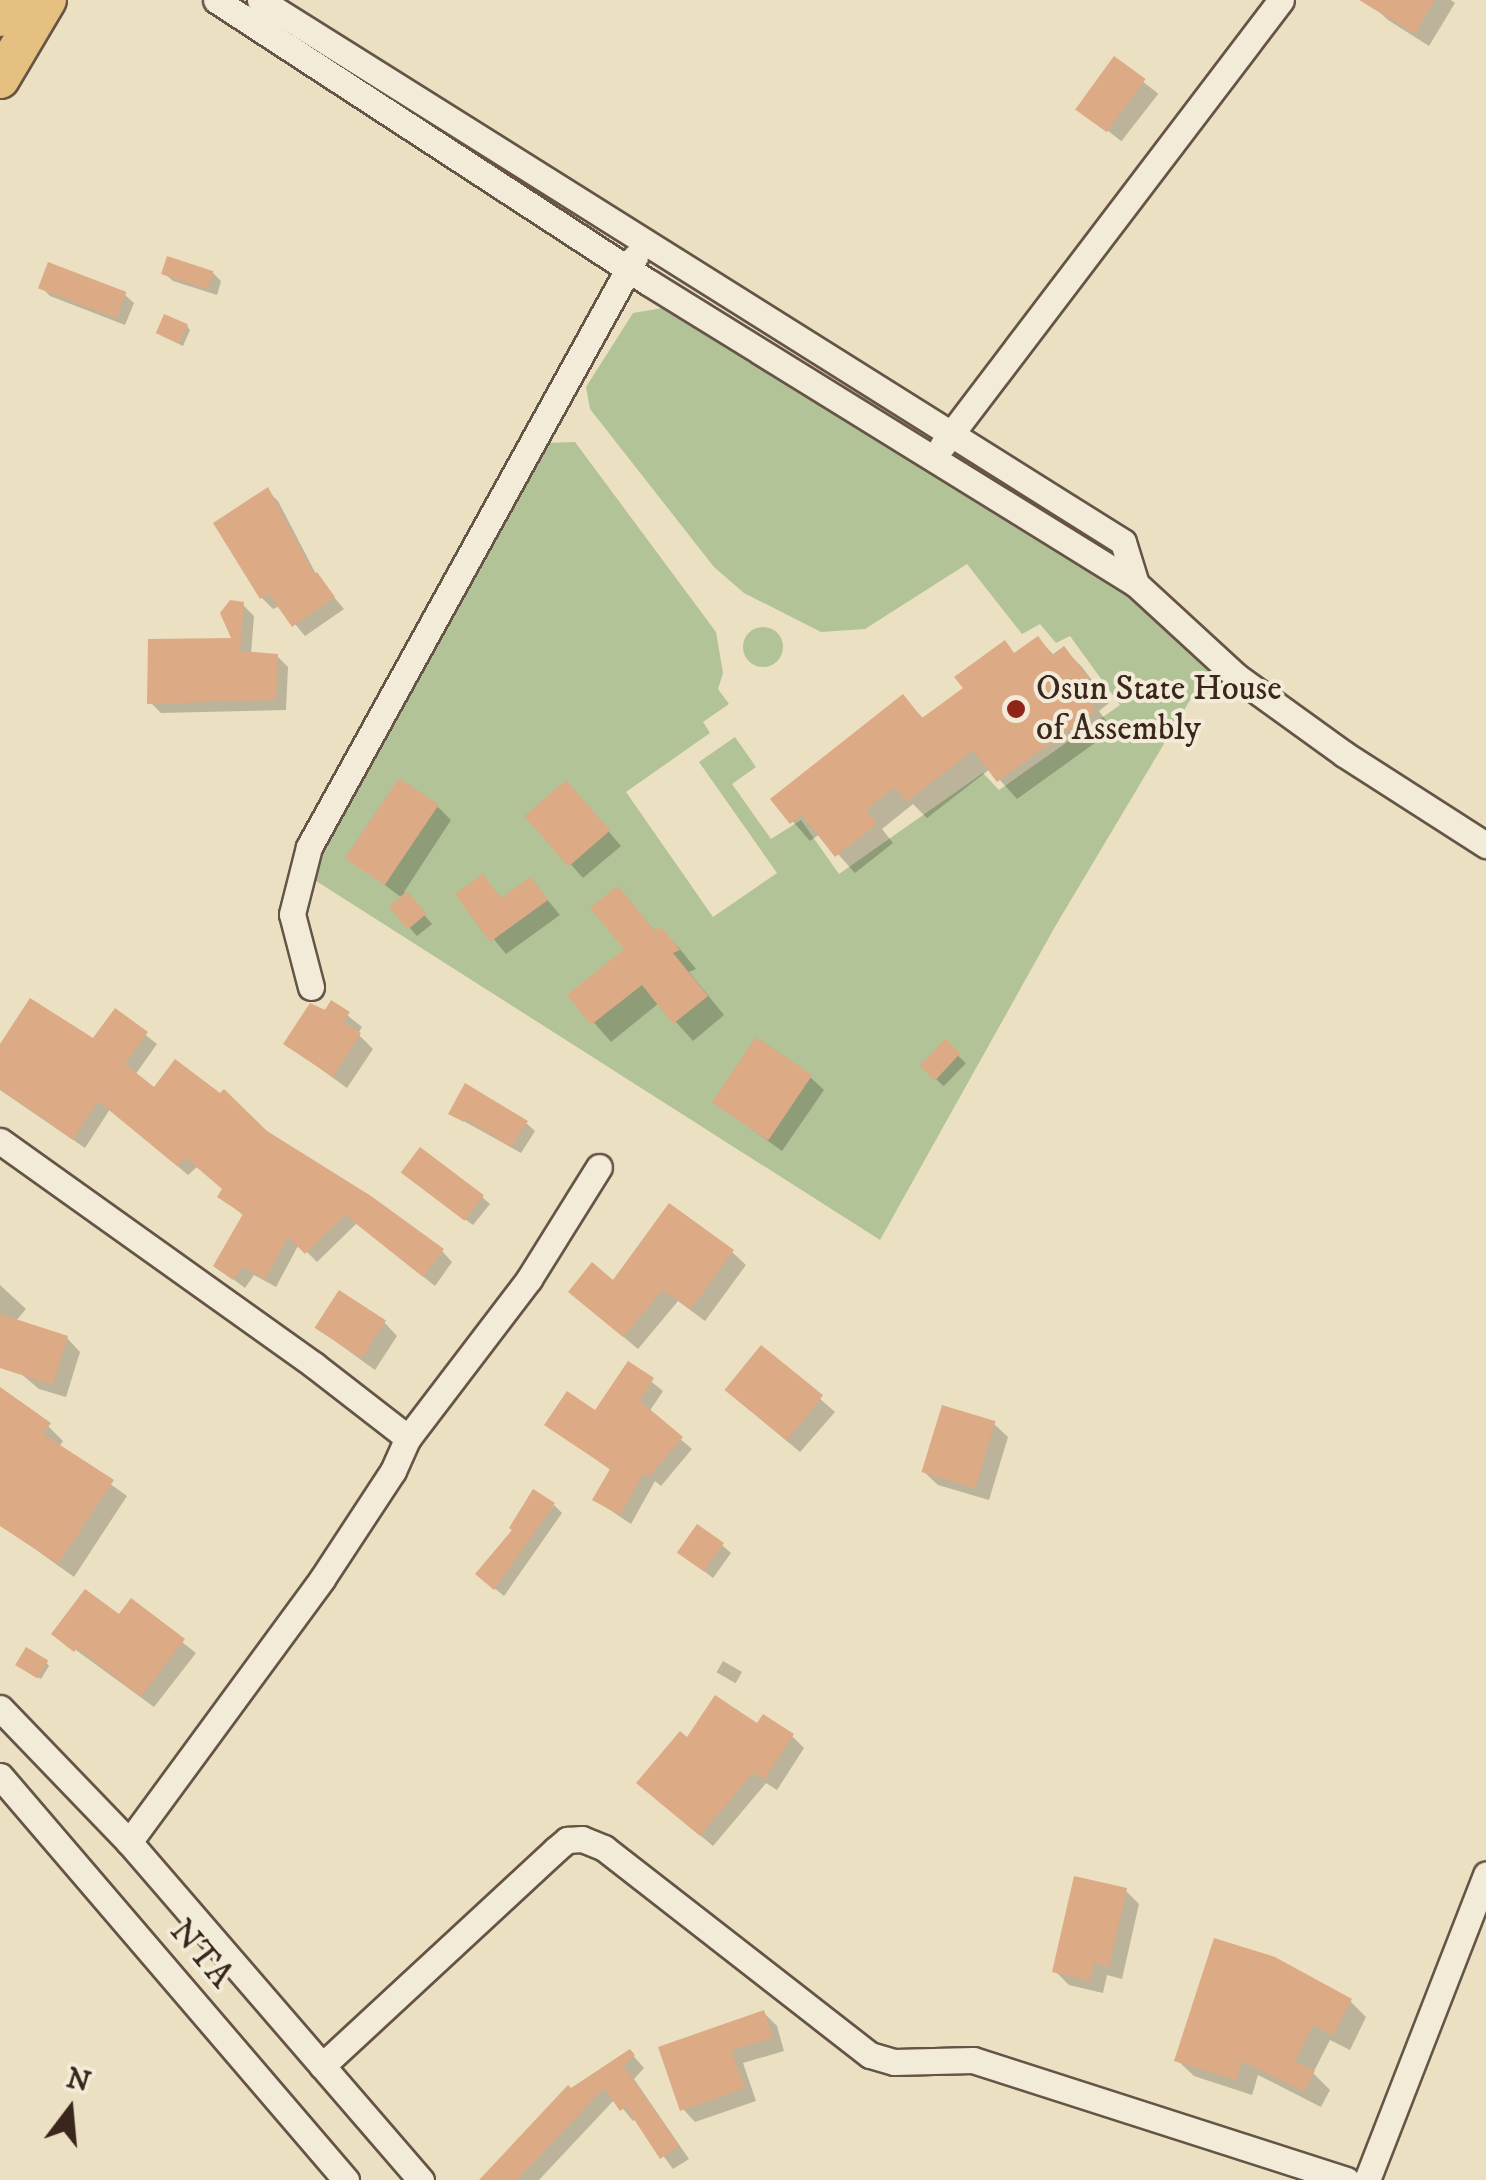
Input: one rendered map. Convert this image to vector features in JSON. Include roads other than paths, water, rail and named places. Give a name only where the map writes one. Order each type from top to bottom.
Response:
[{"type":"main road","points":[[0,17],[10,0]]},
{"type":"main road","points":[[0,79],[47,0]]},
{"type":"street","points":[[216,0],[627,268],[1136,584],[1236,676],[1344,754],[1486,844]]},
{"type":"street","points":[[260,0],[1124,542],[1136,584]]},
{"type":"street","points":[[934,456],[1281,0]]},
{"type":"street","points":[[312,987],[292,914],[309,847],[627,268],[646,244]]},
{"type":"street","points":[[0,1141],[314,1365],[408,1438]]},
{"type":"street","points":[[129,1842],[322,1580],[393,1471],[408,1438],[529,1279],[599,1167]]},
{"type":"street","points":[[0,1708],[129,1842],[421,2180]]},
{"type":"street","name":"NTA","points":[[0,1776],[346,2180]]},
{"type":"street","points":[[322,2066],[567,1840],[582,1839],[604,1848],[870,2055],[894,2062],[973,2060],[1346,2180]]},
{"type":"street","points":[[1367,2180],[1486,1874]]},
{"type":"place","name":"Osun State House of Assembly","points":[[1016,709]]}]
